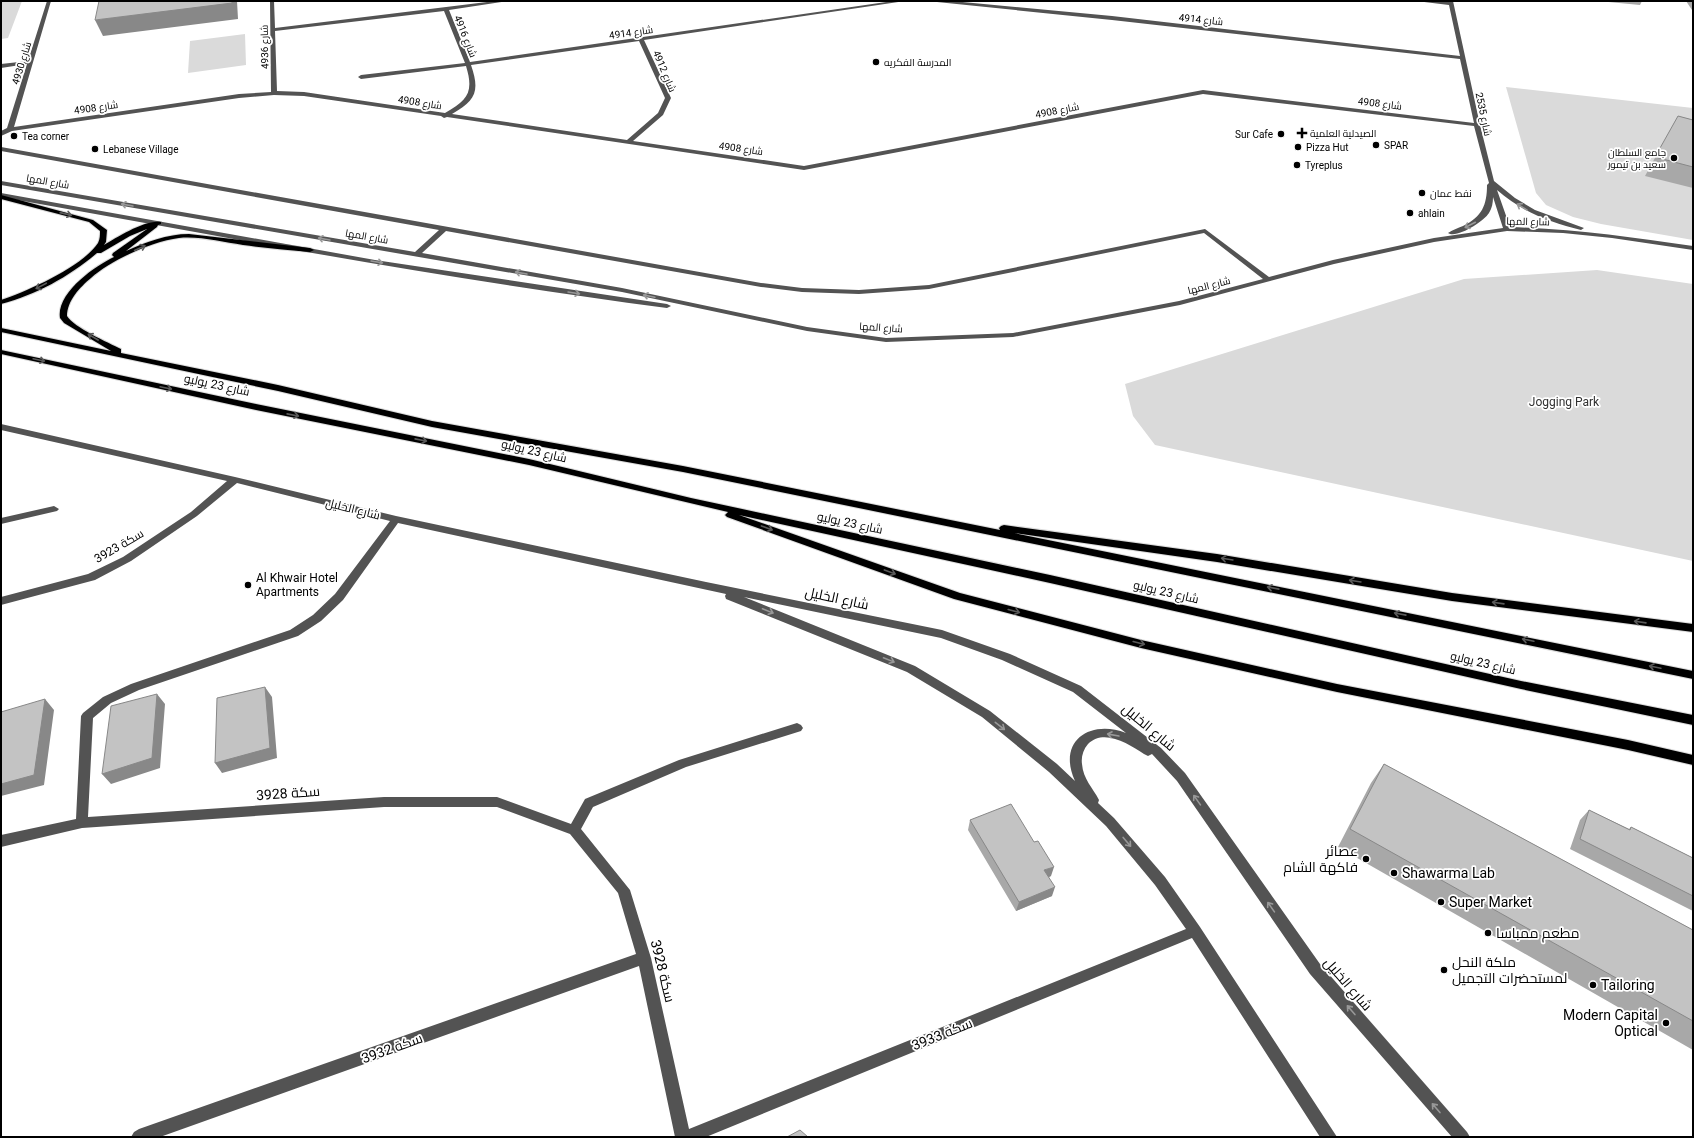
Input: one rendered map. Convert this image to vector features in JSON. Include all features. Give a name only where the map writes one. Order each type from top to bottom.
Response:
[{"type":"main road","points":[[1,196],[24,204],[91,221],[104,230],[102,241],[90,255]]},
{"type":"main road","points":[[1,302],[12,299],[39,287],[123,235],[159,223]]},
{"type":"main road","points":[[127,356],[74,326],[65,320],[63,314],[65,307],[74,291],[83,281],[98,268],[159,223]]},
{"type":"main road","points":[[98,268],[163,238],[179,236],[201,236],[253,244],[310,250]]},
{"type":"main road","name":"شارع 23 يوليو","points":[[1,330],[278,388],[432,424],[683,470],[1386,611],[1693,675]]},
{"type":"main road","name":"شارع 23 يوليو","points":[[1,352],[256,407],[529,462],[691,501],[1521,685],[1693,720]]},
{"type":"main road","points":[[691,501],[958,596],[1118,638],[1337,688],[1628,745],[1693,760]]},
{"type":"main road","points":[[900,514],[1218,558],[1452,597],[1693,628]]},
{"type":"street","name":"4930 شارع","points":[[10,130],[49,1]]},
{"type":"street","name":"4936 شارع","points":[[272,1],[274,93]]},
{"type":"street","name":"4916 شارع","points":[[444,116],[464,103],[472,93],[474,84],[468,64],[446,9],[506,1]]},
{"type":"street","name":"4914 شارع","points":[[361,77],[468,64],[903,1]]},
{"type":"street","name":"4914 شارع","points":[[937,1],[1120,19],[1463,58]]},
{"type":"street","points":[[1418,1],[1451,3]]},
{"type":"street","name":"2535 شارع","points":[[1451,3],[1477,125],[1491,181],[1507,230]]},
{"type":"street","points":[[272,30],[446,9]]},
{"type":"street","name":"4912 شارع","points":[[628,142],[661,114],[668,98],[641,39]]},
{"type":"street","points":[[1,66],[30,62]]},
{"type":"street","name":"4908 شارع","points":[[1,134],[10,130],[239,96],[274,93],[304,94],[444,116],[804,168],[1203,92],[1477,125]]},
{"type":"street","points":[[1,149],[761,285],[802,290],[859,292],[929,287],[1206,231],[1268,280]]},
{"type":"street","points":[[1491,181],[1510,199],[1526,209],[1569,225],[1612,236]]},
{"type":"street","points":[[1434,240],[1475,223],[1484,215],[1488,207],[1491,181]]},
{"type":"street","name":"شارع المها","points":[[1,182],[154,210],[622,290],[807,329],[886,340],[1013,335],[1180,303],[1333,262],[1434,240],[1507,230],[1563,231],[1612,236],[1693,248]]},
{"type":"street","name":"شارع المها","points":[[1,196],[375,262],[614,300],[728,313]]},
{"type":"street","points":[[154,210],[158,213],[160,218],[159,223],[184,222],[225,226],[251,226]]},
{"type":"street","points":[[416,255],[445,228]]},
{"type":"street","name":"شارع الخليل","points":[[1,427],[235,480],[396,519],[706,586],[942,634],[1006,656],[1077,689],[1157,750],[1181,777],[1315,970],[1462,1137]]},
{"type":"street","name":"سكة 3923","points":[[1,602],[91,577],[127,558],[194,514],[235,480]]},
{"type":"street","points":[[1,520],[54,509]]},
{"type":"street","points":[[82,823],[87,716],[107,700],[135,688],[294,633],[318,618],[339,597],[396,519]]},
{"type":"street","name":"شارع الخليل","points":[[706,586],[911,669],[986,714],[1054,768],[1110,822],[1160,881],[1195,931],[1329,1137]]},
{"type":"street","points":[[574,830],[589,803],[683,763],[797,728]]},
{"type":"street","points":[[1110,822],[1090,796],[1077,771],[1075,759],[1079,746],[1088,738],[1100,733],[1117,736],[1137,744],[1181,777]]},
{"type":"street","name":"سكة 3928","points":[[1,841],[82,823],[384,802],[497,802],[574,830],[624,890],[644,958],[684,1137]]},
{"type":"street","name":"سكة 3933","points":[[688,1137],[1195,931]]},
{"type":"street","name":"سكة 3932","points":[[139,1137],[644,958]]},
{"type":"green space","points":[[1,1],[22,1],[8,38],[1,39]]},
{"type":"green space","points":[[245,34],[246,65],[188,73],[190,41]]},
{"type":"green space","points":[[1506,87],[1693,108],[1693,240],[1601,224],[1573,217],[1546,205],[1536,193]]},
{"type":"green space","name":"Jogging Park","points":[[1597,270],[1693,284],[1693,561],[1155,445],[1133,416],[1125,384],[1464,279]]},
{"type":"building","points":[[99,1],[232,1],[232,3],[95,20]]},
{"type":"building","points":[[1678,116],[1693,120],[1693,167],[1655,157]]},
{"type":"building","points":[[265,687],[270,748],[215,763],[217,698]]},
{"type":"building","points":[[157,694],[152,758],[102,774],[111,706]]},
{"type":"building","points":[[45,699],[34,775],[1,784],[1,712]]},
{"type":"building","points":[[1384,764],[1693,930],[1693,1021],[1350,829]]},
{"type":"building","points":[[1011,804],[1034,842],[1038,841],[1054,867],[1044,870],[1055,887],[1019,902],[970,820]]},
{"type":"building","points":[[1589,810],[1630,830],[1631,827],[1693,858],[1693,896],[1580,839]]},
{"type":"building","points":[[800,1130],[808,1137],[787,1137]]},
{"type":"place","name":"المدرسة الفكريه","points":[[876,62]]},
{"type":"place","name":"الصيدلية العلمية","points":[[1302,133]]},
{"type":"place","name":"Sur Cafe","points":[[1281,134]]},
{"type":"place","name":"Tea corner","points":[[14,136]]},
{"type":"place","name":"SPAR","points":[[1376,145]]},
{"type":"place","name":"Pizza Hut","points":[[1298,147]]},
{"type":"place","name":"Lebanese Village","points":[[95,149]]},
{"type":"place","name":"جامع السلطان سعيد بن تيمور","points":[[1674,158]]},
{"type":"place","name":"Tyreplus","points":[[1297,165]]},
{"type":"place","name":"نفط عمان","points":[[1422,193]]},
{"type":"place","name":"ahlain","points":[[1410,213]]},
{"type":"place","name":"Al Khwair Hotel Apartments","points":[[248,585]]},
{"type":"place","name":"عصائر فاكهة الشام","points":[[1366,859]]},
{"type":"place","name":"Shawarma Lab","points":[[1394,873]]},
{"type":"place","name":"Super Market","points":[[1441,902]]},
{"type":"place","name":"مطعم ممباسا","points":[[1488,933]]},
{"type":"place","name":"ملكة النحل لمستحضرات التجميل","points":[[1444,970]]},
{"type":"place","name":"Tailoring","points":[[1593,985]]},
{"type":"place","name":"Modern Capital Optical","points":[[1666,1023]]}]
